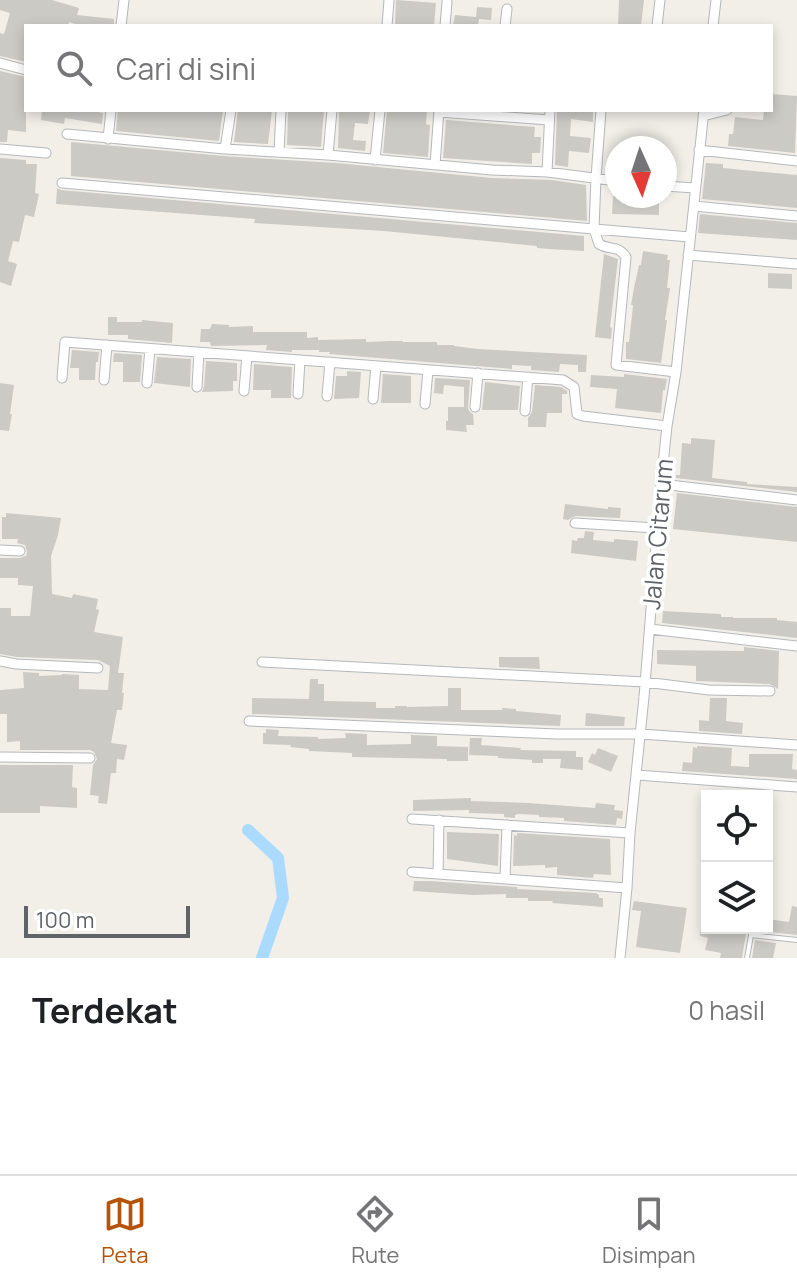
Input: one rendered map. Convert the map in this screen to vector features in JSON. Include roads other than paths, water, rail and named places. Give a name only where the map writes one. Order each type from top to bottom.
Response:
[{"type":"street","points":[[121,24],[124,0]]},
{"type":"street","points":[[387,24],[389,0]]},
{"type":"street","points":[[657,24],[660,0]]},
{"type":"street","points":[[713,24],[716,0]]},
{"type":"street","points":[[445,24],[447,2]]},
{"type":"street","points":[[505,24],[507,9]]},
{"type":"street","points":[[0,63],[24,69]]},
{"type":"street","points":[[108,139],[111,112]]},
{"type":"street","points":[[225,149],[231,112]]},
{"type":"street","points":[[279,152],[281,112]]},
{"type":"street","points":[[328,155],[332,112]]},
{"type":"street","points":[[375,160],[380,112]]},
{"type":"street","points":[[435,165],[439,112]]},
{"type":"street","points":[[469,112],[550,115],[547,172]]},
{"type":"street","points":[[601,112],[594,229],[599,244],[616,247],[626,257],[616,365],[676,372]]},
{"type":"street","name":"Jalan Citarum","points":[[620,958],[650,629],[656,528],[704,113]]},
{"type":"street","points":[[67,134],[605,179]]},
{"type":"street","points":[[0,149],[46,153]]},
{"type":"street","points":[[699,150],[797,161]]},
{"type":"street","points":[[62,183],[690,237]]},
{"type":"street","points":[[677,187],[695,188]]},
{"type":"street","points":[[694,206],[797,216]]},
{"type":"street","points":[[688,255],[797,264]]},
{"type":"street","points":[[62,378],[65,342],[478,373],[563,380],[574,387],[577,414],[667,426]]},
{"type":"street","points":[[104,380],[107,345]]},
{"type":"street","points":[[147,383],[150,349]]},
{"type":"street","points":[[197,387],[199,352]]},
{"type":"street","points":[[244,391],[247,356]]},
{"type":"street","points":[[298,394],[300,360]]},
{"type":"street","points":[[327,396],[330,362]]},
{"type":"street","points":[[373,399],[376,366]]},
{"type":"street","points":[[425,404],[428,370]]},
{"type":"street","points":[[475,407],[478,373]]},
{"type":"street","points":[[525,411],[528,377]]},
{"type":"street","points":[[661,484],[797,500]]},
{"type":"street","points":[[575,523],[656,528]]},
{"type":"street","points":[[0,550],[20,551]]},
{"type":"street","points":[[650,629],[797,646]]},
{"type":"street","points":[[0,661],[98,668]]},
{"type":"street","points":[[262,662],[709,690],[770,691]]},
{"type":"street","points":[[249,721],[557,734],[641,734],[797,745]]},
{"type":"street","points":[[0,757],[90,758]]},
{"type":"street","points":[[637,775],[797,787]]},
{"type":"street","points":[[412,819],[630,833]]},
{"type":"street","points":[[438,874],[439,820]]},
{"type":"street","points":[[505,878],[507,825]]},
{"type":"street","points":[[412,872],[627,888]]},
{"type":"lane","points":[[747,958],[751,935],[797,940]]},
{"type":"waterway","points":[[248,830],[278,858],[283,898],[262,958]]}]
